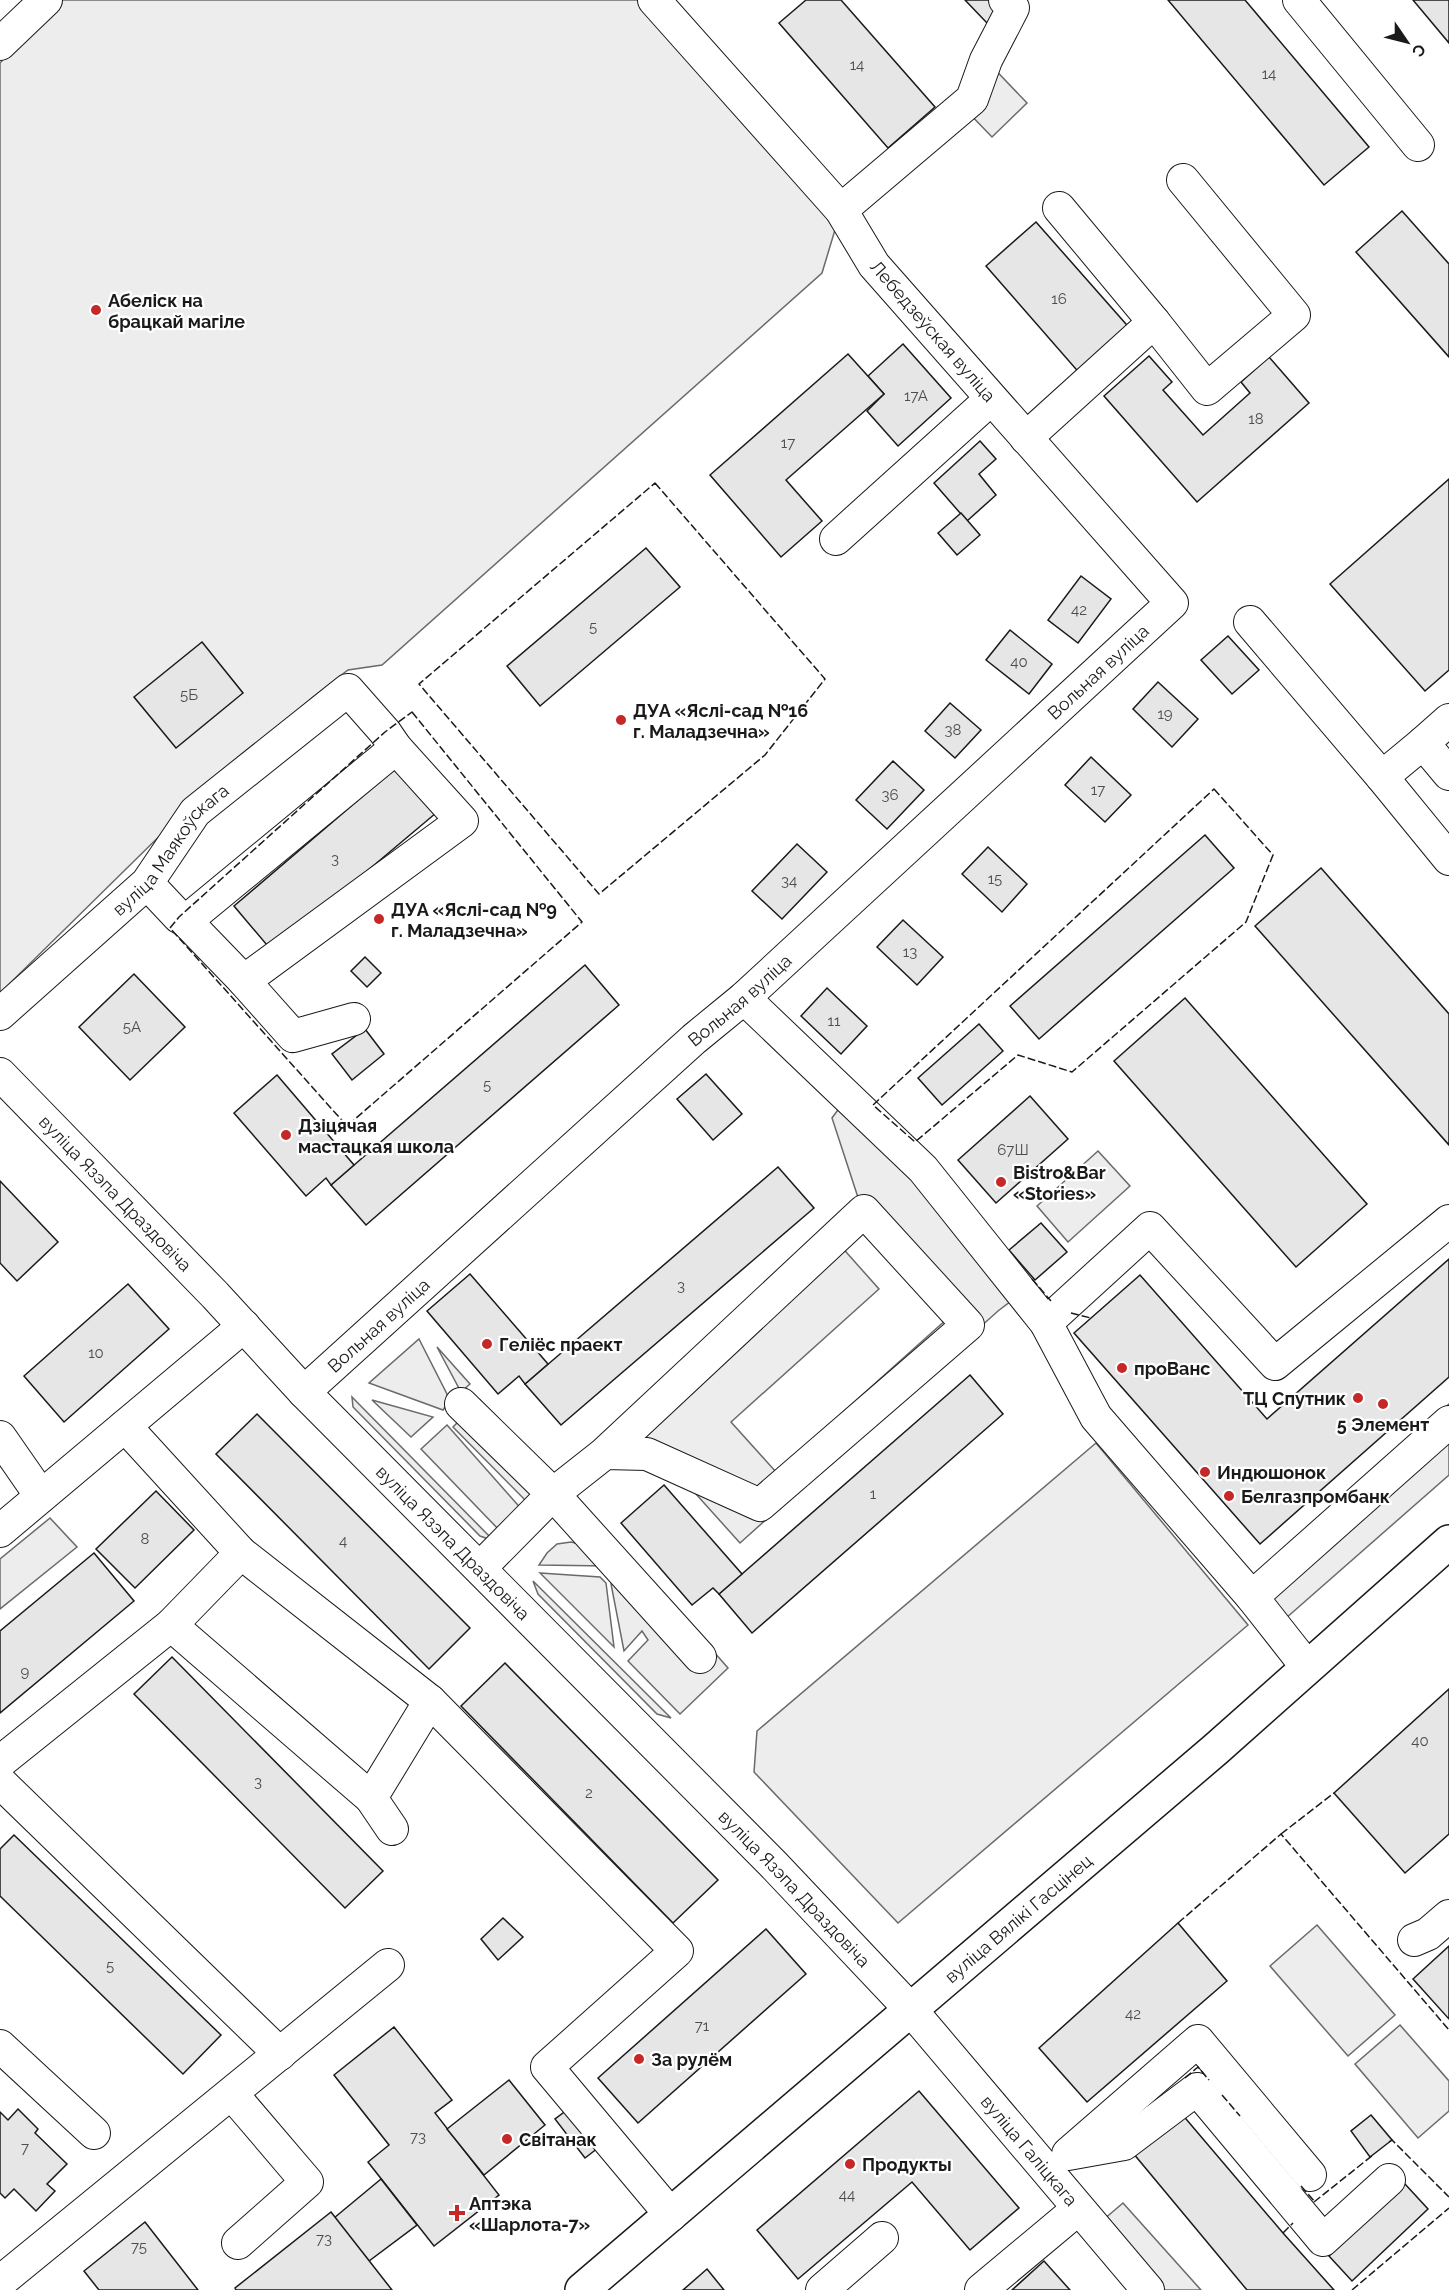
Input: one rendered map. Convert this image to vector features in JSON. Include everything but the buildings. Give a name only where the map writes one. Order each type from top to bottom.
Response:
[{"type":"main road","name":"вуліца Вялікі Гасцінец","points":[[582,2290],[1216,1749],[1449,1542]]},
{"type":"street","points":[[0,44],[46,0]]},
{"type":"street","name":"Лебедзеўская вуліца","points":[[654,0],[841,210],[874,265],[1172,603]]},
{"type":"street","points":[[841,210],[972,99],[986,60],[1013,8],[1005,0]]},
{"type":"street","points":[[1299,0],[1418,145]]},
{"type":"street","points":[[1059,208],[1207,389],[1293,315],[1182,180]]},
{"type":"street","points":[[1026,438],[1154,322]]},
{"type":"street","points":[[836,539],[991,399]]},
{"type":"street","name":"Вольная вуліца","points":[[304,1392],[694,1039],[744,998],[1172,603]]},
{"type":"street","points":[[1250,622],[1449,859]]},
{"type":"street","name":"вуліца Маякоўскага","points":[[0,1014],[147,883],[195,812],[348,690],[386,732],[396,748]]},
{"type":"street","points":[[1382,777],[1449,720]]},
{"type":"street","points":[[1423,743],[1449,774]]},
{"type":"street","points":[[186,921],[396,748],[462,821],[244,981]]},
{"type":"street","points":[[147,883],[244,981],[293,1036],[354,1019]]},
{"type":"street","points":[[744,998],[923,1169],[1046,1323],[1096,1418],[1252,1597],[1307,1667]]},
{"type":"street","name":"вуліца Язэпа Драздовіча","points":[[0,1074],[244,1326],[304,1392],[773,1864],[910,2010]]},
{"type":"street","points":[[480,1568],[553,1494],[605,1453],[864,1211],[968,1325],[760,1505],[646,1454],[605,1453]]},
{"type":"street","points":[[1046,1323],[1150,1228],[1275,1364],[1449,1221]]},
{"type":"street","points":[[0,1530],[244,1326]]},
{"type":"street","points":[[461,1404],[553,1494],[700,1657]]},
{"type":"street","points":[[1252,1597],[1449,1422]]},
{"type":"street","points":[[125,1426],[241,1553],[430,1701],[677,1951],[547,2067],[671,2215]]},
{"type":"street","points":[[0,1437],[41,1496]]},
{"type":"street","points":[[0,1762],[171,1625],[241,1553]]},
{"type":"street","points":[[171,1625],[371,1798],[392,1829]]},
{"type":"street","points":[[371,1798],[430,1701]]},
{"type":"street","points":[[0,1782],[280,2054]]},
{"type":"street","points":[[1414,1940],[1428,1934],[1449,1916]]},
{"type":"street","points":[[14,2281],[232,2094],[388,1965]]},
{"type":"street","name":"вуліца Галіцкага","points":[[910,2010],[1057,2163],[1078,2209],[1148,2290]]},
{"type":"street","points":[[1057,2163],[1198,2041],[1310,2175]]},
{"type":"street","points":[[0,2046],[94,2133]]},
{"type":"street","points":[[1057,2163],[1124,2144],[1197,2089],[1323,2240],[1389,2180]]},
{"type":"street","points":[[232,2094],[307,2182],[238,2243]]},
{"type":"street","points":[[981,2290],[1078,2209]]},
{"type":"street","points":[[822,2290],[882,2238]]},
{"type":"shaded area","points":[[58,0],[654,0],[841,210],[822,273],[382,665],[348,670],[313,697],[189,807],[0,993],[0,63]]},
{"type":"shaded area","points":[[986,60],[1027,103],[992,137],[964,108]]},
{"type":"shaded area","points":[[840,1107],[912,1169],[1011,1301],[740,1543],[669,1464],[623,1439],[839,1244],[879,1289],[731,1422],[776,1472],[948,1318],[868,1228],[832,1118]]},
{"type":"shaded area","points":[[1098,1151],[1130,1186],[1068,1242],[1037,1206]]},
{"type":"shaded area","points":[[419,1339],[450,1400],[443,1410],[369,1383]]},
{"type":"shaded area","points":[[437,1347],[470,1384],[461,1392]]},
{"type":"shaded area","points":[[352,1397],[494,1541],[480,1536],[353,1407]]},
{"type":"shaded area","points":[[372,1400],[433,1417],[411,1437]]},
{"type":"shaded area","points":[[480,1400],[557,1478],[530,1505],[453,1427]]},
{"type":"shaded area","points":[[1449,1404],[1449,1475],[1277,1626],[1243,1587]]},
{"type":"shaded area","points":[[447,1425],[524,1512],[502,1533],[421,1449]]},
{"type":"shaded area","points":[[1096,1443],[1248,1625],[898,1923],[754,1772],[757,1731]]},
{"type":"shaded area","points":[[50,1518],[77,1547],[0,1609],[0,1559]]},
{"type":"shaded area","points":[[571,1542],[587,1546],[607,1566],[539,1565],[557,1544]]},
{"type":"shaded area","points":[[633,1560],[728,1668],[680,1714],[628,1661],[648,1640],[642,1631],[624,1651],[611,1584],[622,1579]]},
{"type":"shaded area","points":[[540,1573],[600,1577],[606,1583],[614,1647]]},
{"type":"shaded area","points":[[533,1581],[671,1718],[657,1714],[538,1594]]},
{"type":"shaded area","points":[[1317,1925],[1395,2015],[1348,2056],[1270,1966]]},
{"type":"shaded area","points":[[1400,2025],[1449,2081],[1449,2111],[1418,2138],[1355,2064]]},
{"type":"shaded area","points":[[1123,2203],[1201,2290],[1165,2290],[1103,2220]]},
{"type":"fence","points":[[655,483],[825,679],[765,755],[599,894],[419,684],[655,483]]},
{"type":"fence","points":[[412,712],[582,922],[347,1126],[170,928],[179,917],[385,732],[412,712]]},
{"type":"fence","points":[[1214,789],[1273,855],[1246,922],[1072,1072],[1018,1055],[915,1142],[873,1105],[1214,789]]},
{"type":"fence","points":[[1032,1279],[1051,1301]]},
{"type":"fence","points":[[1071,1313],[1091,1318]]},
{"type":"fence","points":[[1281,1834],[1334,1793]]},
{"type":"fence","points":[[1178,1923],[1281,1834],[1449,2030]]},
{"type":"fence","points":[[1185,2078],[1198,2067],[1209,2080]]},
{"type":"fence","points":[[1222,2095],[1240,2116]]},
{"type":"fence","points":[[1389,2142],[1392,2140],[1449,2197]]},
{"type":"fence","points":[[1314,2202],[1373,2155]]},
{"type":"fence","points":[[1301,2186],[1315,2202]]},
{"type":"fence","points":[[1352,2290],[1449,2208]]},
{"type":"fence","points":[[1283,2233],[1293,2223]]},
{"type":"place","name":"Абеліск на брацкай магіле","points":[[96,310]]},
{"type":"place","name":"ДУА «Яслі-сад №16 г. Маладзечна»","points":[[621,720]]},
{"type":"place","name":"ДУА «Яслі-сад №9 г. Маладзечна»","points":[[379,919]]},
{"type":"place","name":"Дзіцячая мастацкая школа","points":[[286,1135]]},
{"type":"place","name":"Bistro&Bar «Stories»","points":[[1001,1182]]},
{"type":"place","name":"Геліёс праект","points":[[487,1344]]},
{"type":"place","name":"проВанс","points":[[1122,1368]]},
{"type":"place","name":"ТЦ Спутник","points":[[1358,1398]]},
{"type":"place","name":"5 Элемент","points":[[1383,1404]]},
{"type":"place","name":"Индюшонок","points":[[1205,1472]]},
{"type":"place","name":"Белгазпромбанк","points":[[1229,1496]]},
{"type":"place","name":"За рулём","points":[[639,2059]]},
{"type":"place","name":"Світанак","points":[[507,2139]]},
{"type":"place","name":"Продукты","points":[[850,2164]]},
{"type":"place","name":"Аптэка «Шарлота-7»","points":[[457,2213]]}]
